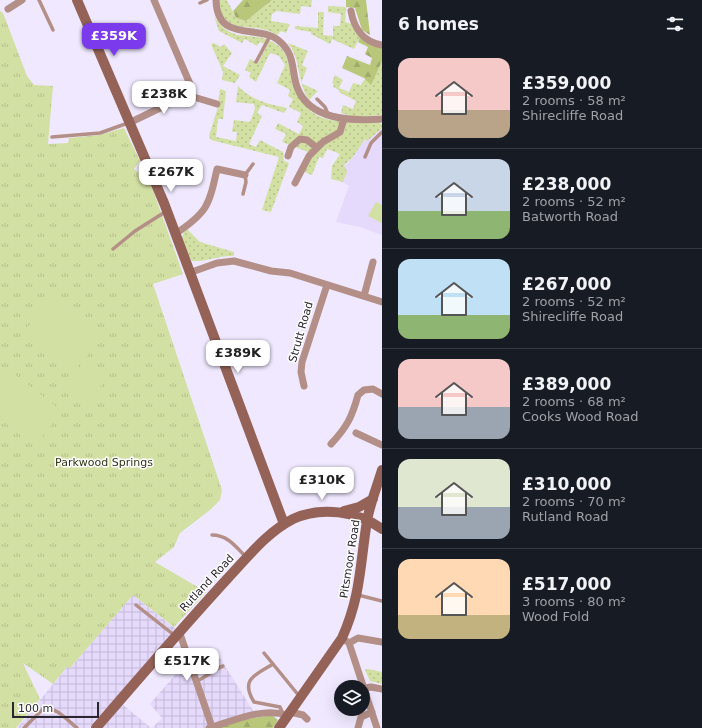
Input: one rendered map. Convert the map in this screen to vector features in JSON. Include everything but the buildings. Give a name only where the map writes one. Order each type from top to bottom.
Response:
[{"type":"street","points":[[8,9],[22,0]]},
{"type":"street","points":[[77,0],[131,122],[167,212],[284,524]]},
{"type":"street","points":[[131,122],[187,95],[190,89],[190,84],[154,0]]},
{"type":"street","points":[[216,0],[218,13],[228,26],[242,32],[270,36],[278,40],[290,56],[297,87],[301,95],[312,107],[328,115],[344,119],[382,118]]},
{"type":"street","points":[[351,11],[356,29],[362,36],[382,45]]},
{"type":"street","points":[[187,95],[217,104]]},
{"type":"street","points":[[295,183],[309,156],[316,148],[340,132],[344,119]]},
{"type":"street","points":[[288,156],[291,146],[300,139],[307,140],[316,148]]},
{"type":"street","points":[[175,234],[194,221],[204,211],[212,192],[217,169],[245,175]]},
{"type":"street","points":[[189,273],[217,263],[234,261],[271,271],[290,273],[382,302]]},
{"type":"street","points":[[364,296],[373,262]]},
{"type":"street","name":"Strutt Road","points":[[304,386],[301,372],[302,362],[327,285]]},
{"type":"street","points":[[331,444],[345,429],[350,421],[361,392],[373,389],[382,393]]},
{"type":"street","points":[[356,433],[382,445]]},
{"type":"street","name":"Pitsmoor Road","points":[[279,728],[287,713],[346,641],[357,595],[367,520],[372,499],[382,470]]},
{"type":"street","points":[[338,512],[359,507],[372,499]]},
{"type":"street","name":"Rutland Road","points":[[96,728],[177,633],[247,558],[284,524],[312,513],[338,512],[367,520],[382,529]]},
{"type":"street","points":[[177,633],[197,681],[211,728],[238,718],[276,712],[303,715],[307,719]]},
{"type":"street","points":[[362,680],[346,641],[358,638],[382,642]]},
{"type":"street","points":[[370,687],[382,689]]},
{"type":"street","points":[[370,705],[377,728]]},
{"type":"street","points":[[358,728],[361,717],[372,712]]},
{"type":"lane","points":[[39,0],[53,30]]},
{"type":"lane","points":[[200,3],[207,0]]},
{"type":"lane","points":[[256,62],[270,36]]},
{"type":"lane","points":[[317,99],[325,107],[328,115]]},
{"type":"lane","points":[[52,137],[100,133],[131,122]]},
{"type":"lane","points":[[365,157],[371,143],[382,132]]},
{"type":"lane","points":[[243,194],[246,182],[245,175],[254,164]]},
{"type":"lane","points":[[113,249],[135,231],[160,214],[167,212]]},
{"type":"lane","points":[[212,535],[221,535],[227,538],[247,558]]},
{"type":"lane","points":[[357,595],[382,601]]},
{"type":"lane","points":[[136,605],[177,633]]},
{"type":"lane","points":[[264,653],[300,697]]},
{"type":"lane","points":[[272,664],[253,676],[247,685],[248,690],[254,702],[280,707],[287,713]]},
{"type":"lane","points":[[197,681],[203,679],[213,669],[223,666]]},
{"type":"lane","points":[[24,728],[43,709],[47,708],[56,711],[77,728]]},
{"type":"shaded area","points":[[382,128],[382,235],[360,227],[336,222],[349,186],[343,182],[347,172],[344,166],[353,157],[365,138],[367,141]]},
{"type":"shaded area","points":[[133,595],[177,630],[121,703],[151,728],[17,728],[68,666],[70,668]]},
{"type":"shaded area","points":[[220,658],[257,717],[217,728],[152,728],[162,718],[150,704],[187,661],[196,682]]},
{"type":"green space","points":[[219,0],[227,0],[236,18],[246,21],[272,0],[312,0],[311,7],[301,6],[300,14],[277,11],[272,14],[271,21],[290,24],[286,33],[281,31],[277,35],[266,30],[242,27],[229,22],[224,18],[220,11]]},
{"type":"green space","points":[[243,0],[272,0],[246,21],[236,18],[233,11]]},
{"type":"green space","points":[[346,0],[366,0],[370,35],[362,30],[355,8],[346,7]]},
{"type":"green space","points":[[328,6],[346,7],[345,22],[352,24],[360,37],[354,49],[332,39],[330,44],[311,34],[311,32],[295,29],[295,26],[318,28],[318,12],[324,12],[323,35],[333,36],[333,26],[340,26],[341,14],[328,12]]},
{"type":"green space","name":"Parkwood Springs","points":[[0,11],[3,13],[27,76],[34,85],[53,86],[48,144],[68,143],[69,138],[99,135],[124,128],[140,161],[134,169],[150,182],[183,274],[153,284],[222,490],[220,500],[210,510],[180,533],[174,547],[155,562],[206,592],[174,627],[133,595],[70,668],[67,667],[53,684],[23,663],[40,699],[16,728],[0,728]]},
{"type":"green space","points":[[214,16],[229,32],[244,36],[260,37],[269,40],[281,48],[288,61],[295,89],[303,102],[312,112],[320,117],[336,121],[379,122],[382,125],[382,128],[367,141],[365,139],[353,157],[344,165],[347,172],[343,182],[331,179],[332,166],[340,154],[327,149],[323,158],[319,157],[312,175],[304,172],[313,154],[282,142],[286,134],[275,129],[278,123],[299,134],[303,126],[297,122],[301,113],[289,107],[293,99],[288,96],[290,90],[277,83],[285,65],[279,56],[270,53],[256,82],[249,77],[251,73],[245,70],[250,59],[258,63],[267,45],[260,42],[257,46],[245,39],[242,43],[219,31]]},
{"type":"green space","points":[[360,37],[382,48],[382,61],[371,85],[364,78],[342,68],[347,56],[370,65],[372,58],[365,54],[368,47],[358,42]]},
{"type":"green space","points":[[214,43],[221,47],[224,44],[232,53],[223,66],[240,75],[235,83],[222,80],[223,72],[211,44]]},
{"type":"green space","points":[[288,43],[308,51],[302,65],[307,68],[301,82],[295,57]]},
{"type":"green space","points":[[382,61],[382,115],[355,117],[341,113],[343,105],[353,109],[356,101],[333,87],[334,84],[332,83],[335,75],[343,80],[339,88],[349,92],[353,83],[361,85],[366,78],[378,68]]},
{"type":"green space","points":[[302,83],[318,91],[309,100],[305,93]]},
{"type":"green space","points":[[238,86],[254,98],[287,108],[284,113],[262,105],[257,113],[262,116],[249,144],[256,147],[260,140],[283,152],[284,161],[289,163],[271,212],[262,210],[279,157],[211,140],[209,136],[217,110],[220,89],[226,91],[223,119],[218,119],[216,137],[236,141],[237,132],[232,132],[234,120],[250,122],[255,109],[254,104],[236,102]]},
{"type":"green space","points":[[376,202],[382,205],[382,223],[368,216]]},
{"type":"green space","points":[[187,229],[200,242],[234,252],[234,256],[223,256],[192,261],[187,254],[182,240],[184,232]]},
{"type":"green space","points":[[52,297],[102,338],[76,369],[26,329]]},
{"type":"green space","points":[[86,367],[105,380],[86,406],[67,393]]},
{"type":"green space","points":[[6,368],[62,411],[35,446],[0,419],[0,376]]},
{"type":"green space","points":[[368,669],[382,672],[382,684],[370,681],[365,670]]},
{"type":"green space","points":[[273,716],[278,720],[273,728],[217,728],[240,720]]}]
